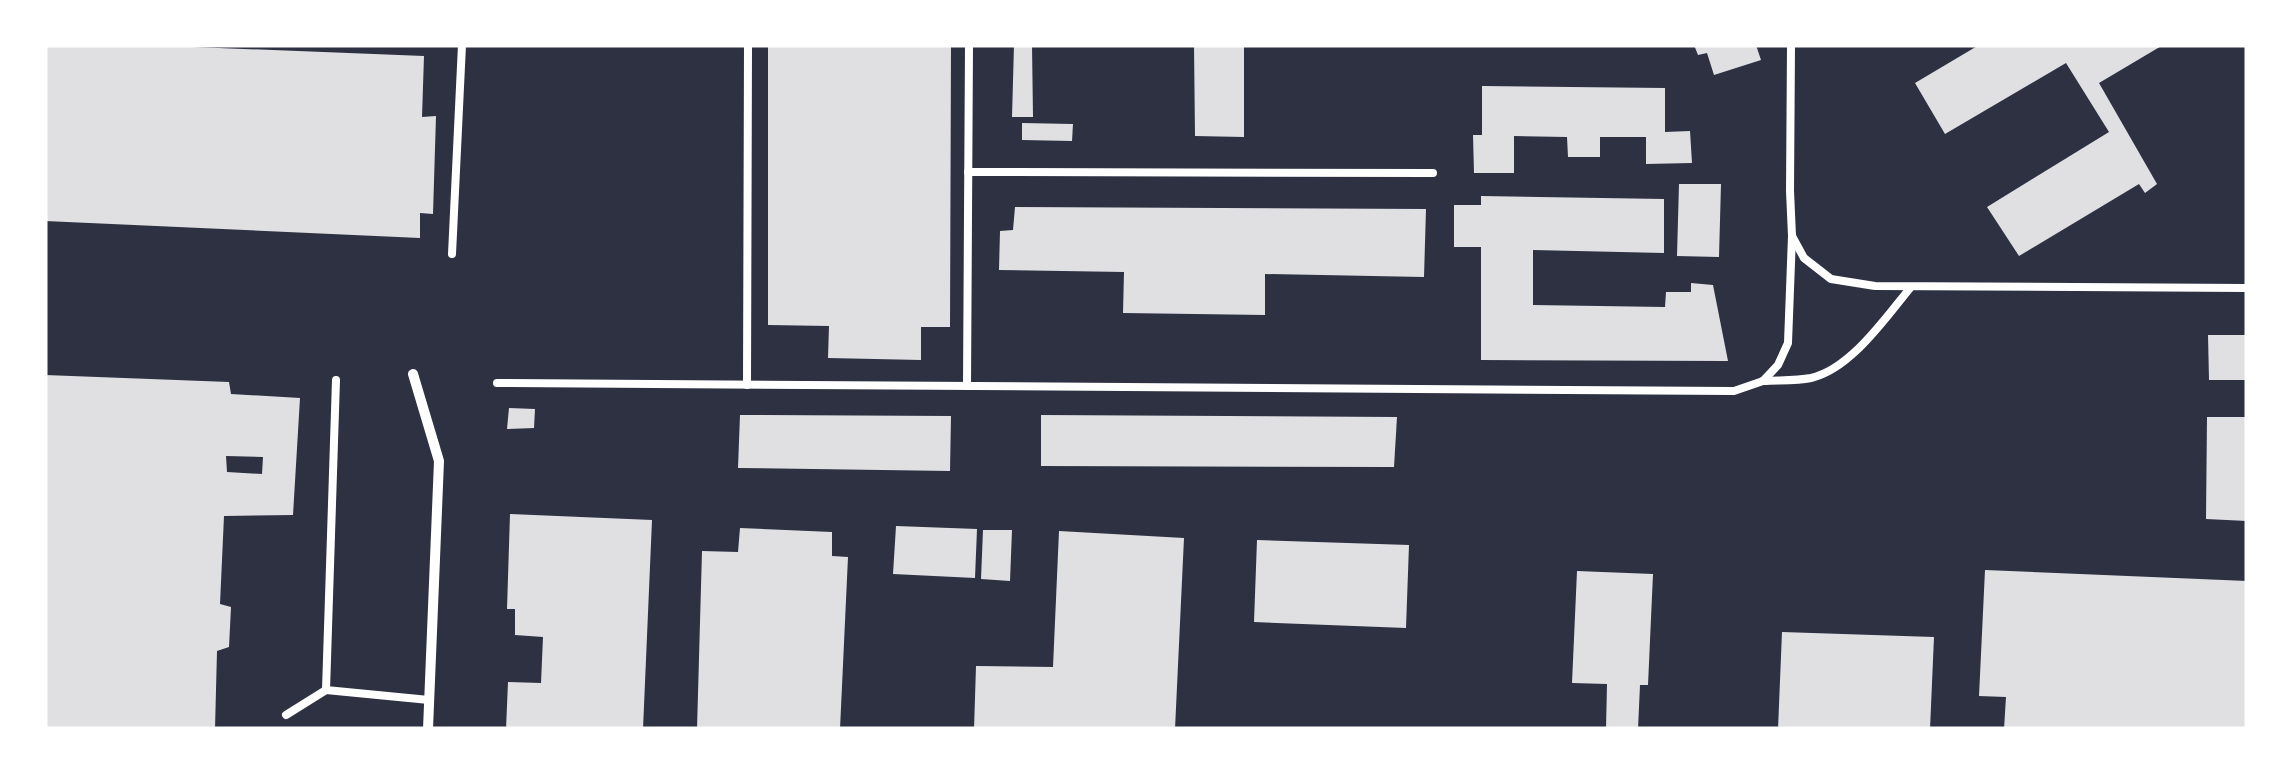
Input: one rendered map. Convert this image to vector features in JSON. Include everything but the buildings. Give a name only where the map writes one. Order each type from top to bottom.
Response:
[{"type":"street","points":[[413,374],[439,461],[428,729]]},
{"type":"lane","points":[[452,254],[462,45]]},
{"type":"lane","points":[[747,385],[748,45]]},
{"type":"lane","points":[[967,386],[969,45]]},
{"type":"lane","points":[[1763,381],[1778,365],[1788,343],[1792,45]]},
{"type":"lane","points":[[968,172],[1434,173]]},
{"type":"lane","points":[[1792,236],[1804,258],[1831,279],[1876,286],[2247,288]]},
{"type":"lane","points":[[497,384],[1734,391],[1763,381],[1814,378],[1840,364],[1870,337],[1911,286]]},
{"type":"lane","points":[[326,690],[336,380]]},
{"type":"lane","points":[[286,715],[326,690],[429,700]]}]
